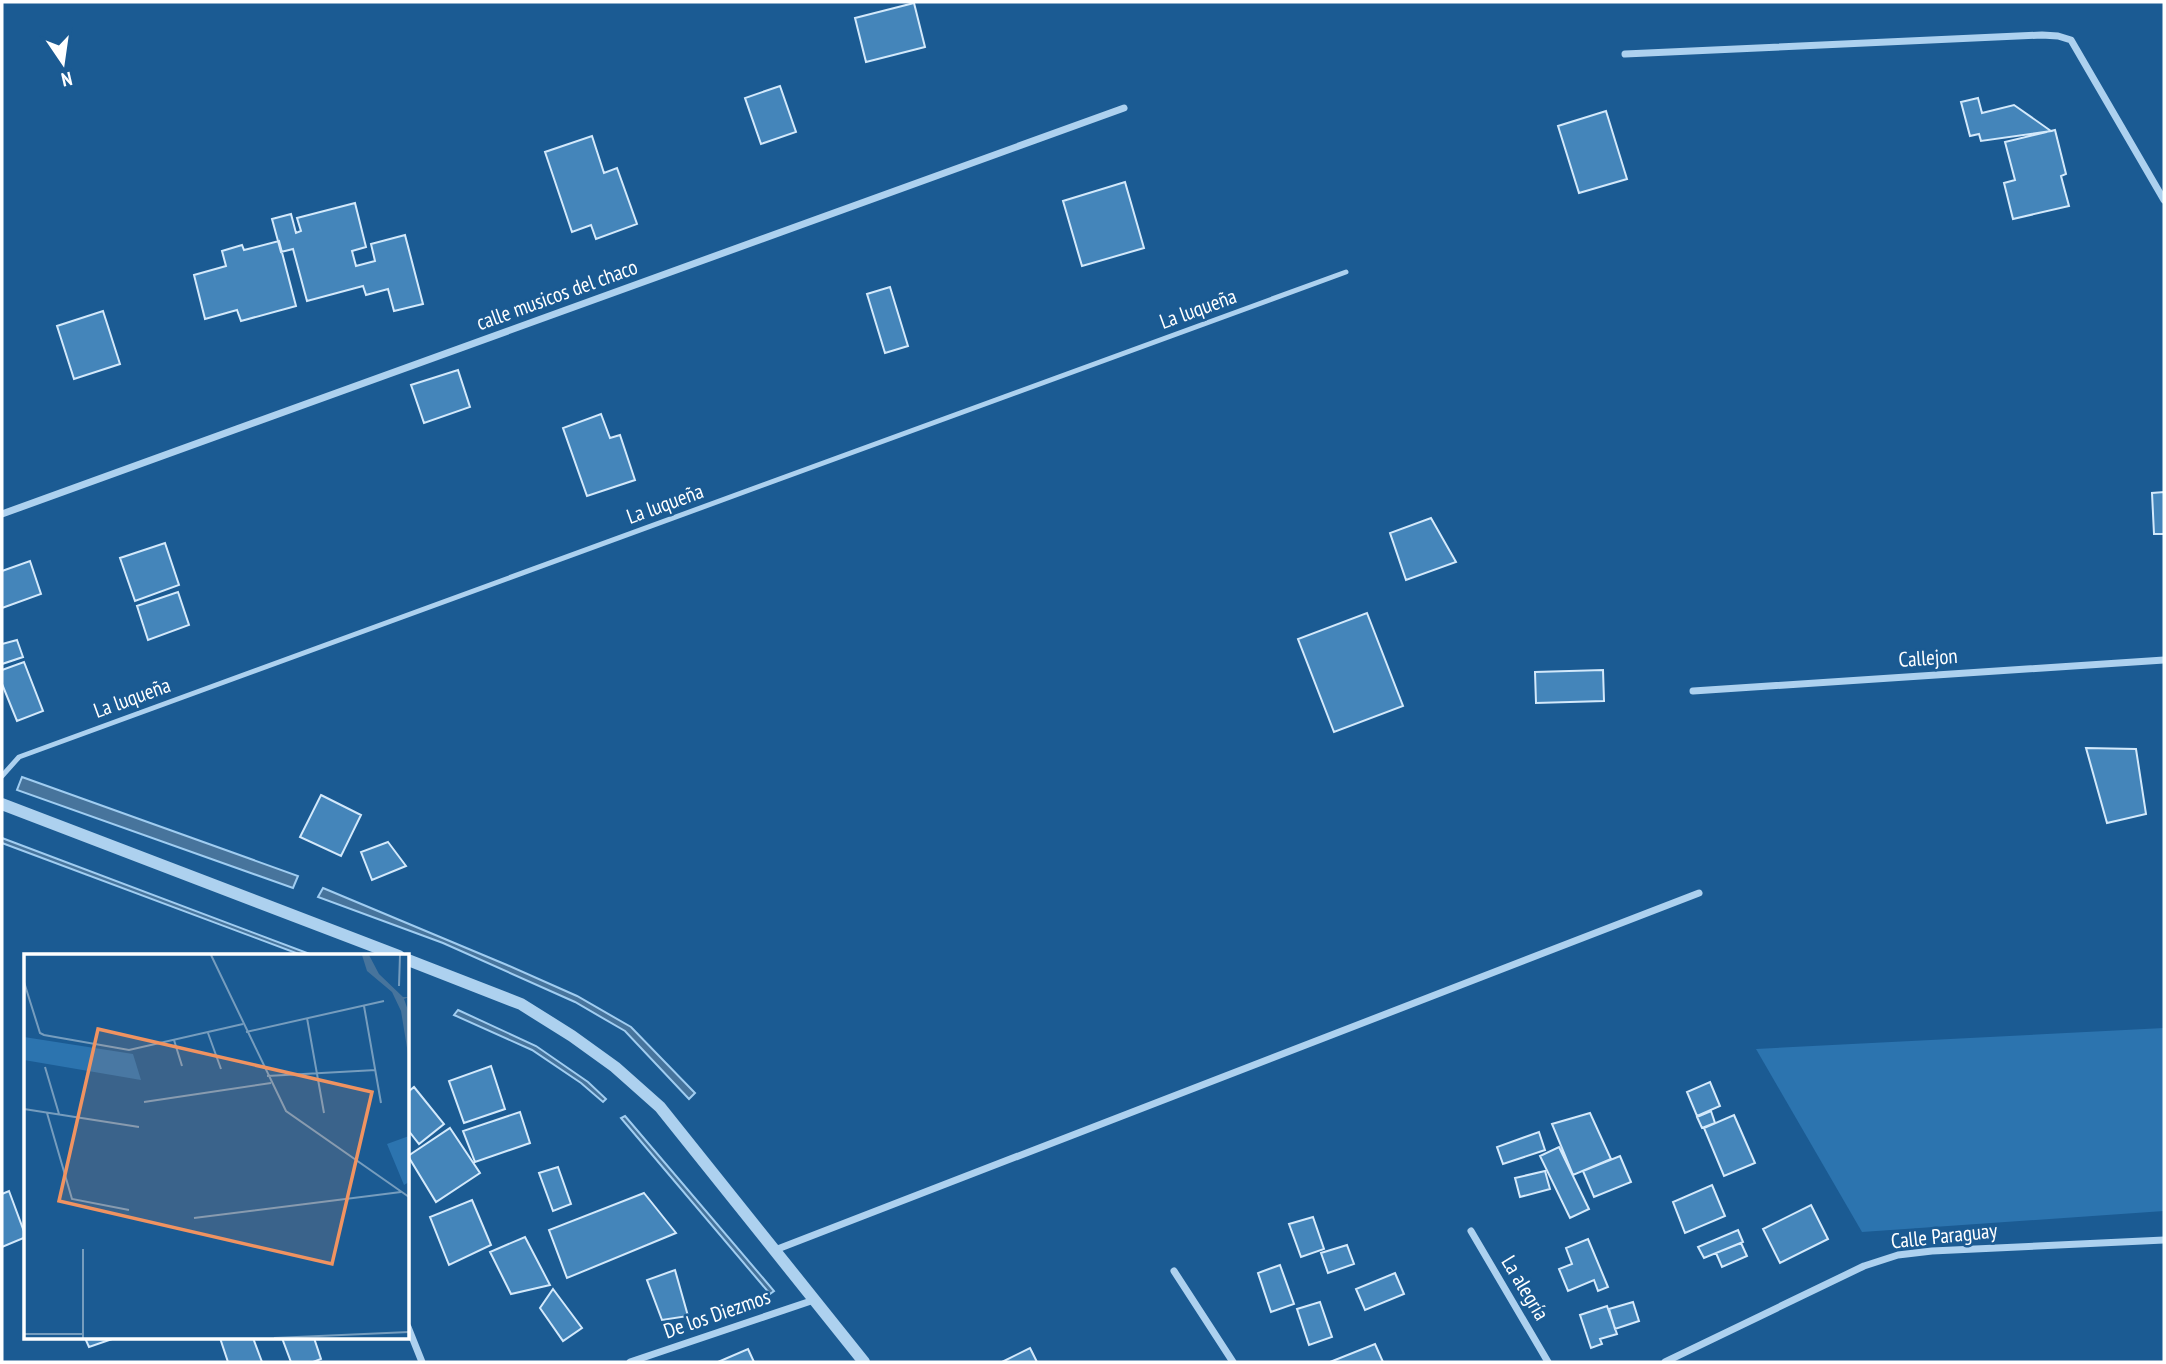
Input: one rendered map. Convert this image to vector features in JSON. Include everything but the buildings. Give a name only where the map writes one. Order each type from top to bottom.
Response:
[{"type":"street","points":[[1625,54],[2058,36],[2071,40],[2164,200]]},
{"type":"street","name":"calle musicos del chaco","points":[[2,514],[1124,108]]},
{"type":"street","name":"Callejon","points":[[1693,691],[2164,660]]},
{"type":"street","points":[[2,804],[394,954]]},
{"type":"street","points":[[775,1250],[1699,893]]},
{"type":"street","points":[[410,961],[521,1004],[615,1067],[660,1107],[864,1362]]},
{"type":"street","name":"La alegría","points":[[1471,1231],[1548,1362]]},
{"type":"street","name":"Calle Paraguay","points":[[1665,1362],[1864,1266],[1898,1255],[2164,1240]]},
{"type":"street","points":[[1174,1271],[1233,1362]]},
{"type":"street","name":"De los Diezmos","points":[[630,1362],[815,1299]]},
{"type":"street","points":[[410,1331],[422,1362]]},
{"type":"lane","name":"La luqueña","points":[[2,776],[19,757],[1346,272]]},
{"type":"shaded area","points":[[22,777],[298,876],[293,888],[17,790]]},
{"type":"shaded area","points":[[2,838],[310,954],[299,954],[2,843]]},
{"type":"shaded area","points":[[323,888],[577,996],[631,1027],[695,1093],[689,1099],[625,1031],[575,1002],[443,943],[318,897]]},
{"type":"shaded area","points":[[458,1010],[536,1046],[588,1082],[606,1099],[603,1102],[581,1083],[532,1050],[454,1015]]},
{"type":"shaded area","points":[[2164,1028],[2164,1211],[1862,1232],[1756,1049]]},
{"type":"shaded area","points":[[625,1116],[774,1291],[770,1294],[621,1118]]}]
